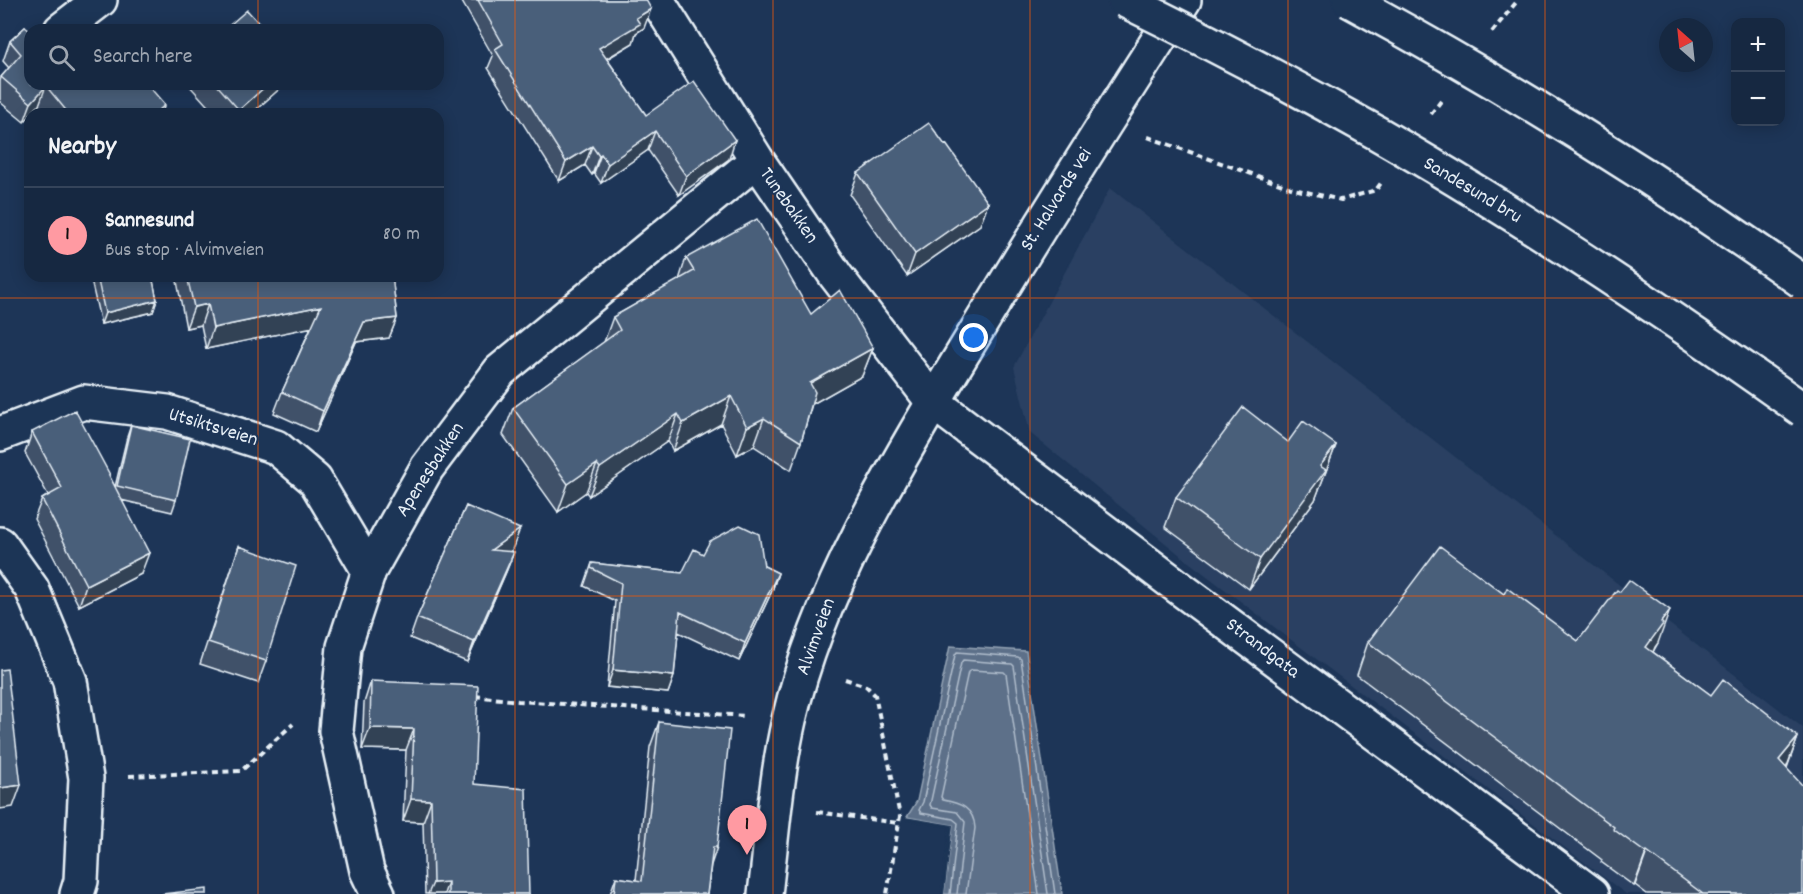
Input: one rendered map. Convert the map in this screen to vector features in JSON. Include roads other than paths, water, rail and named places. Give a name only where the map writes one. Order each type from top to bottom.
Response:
[{"type":"main road","points":[[69,24],[99,0]]},
{"type":"main road","name":"Tunebakken","points":[[657,0],[757,160],[836,276],[933,402]]},
{"type":"main road","name":"Sandesund bru","points":[[1124,0],[1220,47],[1378,133],[1529,225],[1668,314],[1803,410]]},
{"type":"main road","name":"St. Halvards vei","points":[[933,402],[1184,0]]},
{"type":"main road","points":[[1349,0],[1434,46],[1591,139],[1803,282]]},
{"type":"main road","name":"Apenesbakken","points":[[378,894],[367,871],[336,731],[344,647],[369,571],[427,468],[501,371],[757,160]]},
{"type":"main road","name":"Utsiktsveien","points":[[0,434],[84,402],[167,412],[276,447],[315,480],[369,571]]},
{"type":"main road","name":"Alvimveien","points":[[765,894],[776,799],[789,720],[812,644],[840,575],[882,491],[933,402]]},
{"type":"main road","name":"Strandgata","points":[[933,402],[1592,894]]},
{"type":"main road","points":[[0,544],[32,589],[70,681],[86,778],[81,881],[77,894]]},
{"type":"water","points":[[950,646],[1026,651],[1062,894],[944,894],[953,825],[907,817],[917,801]]},
{"type":"place","name":"Sannesund","points":[[747,855]]}]
